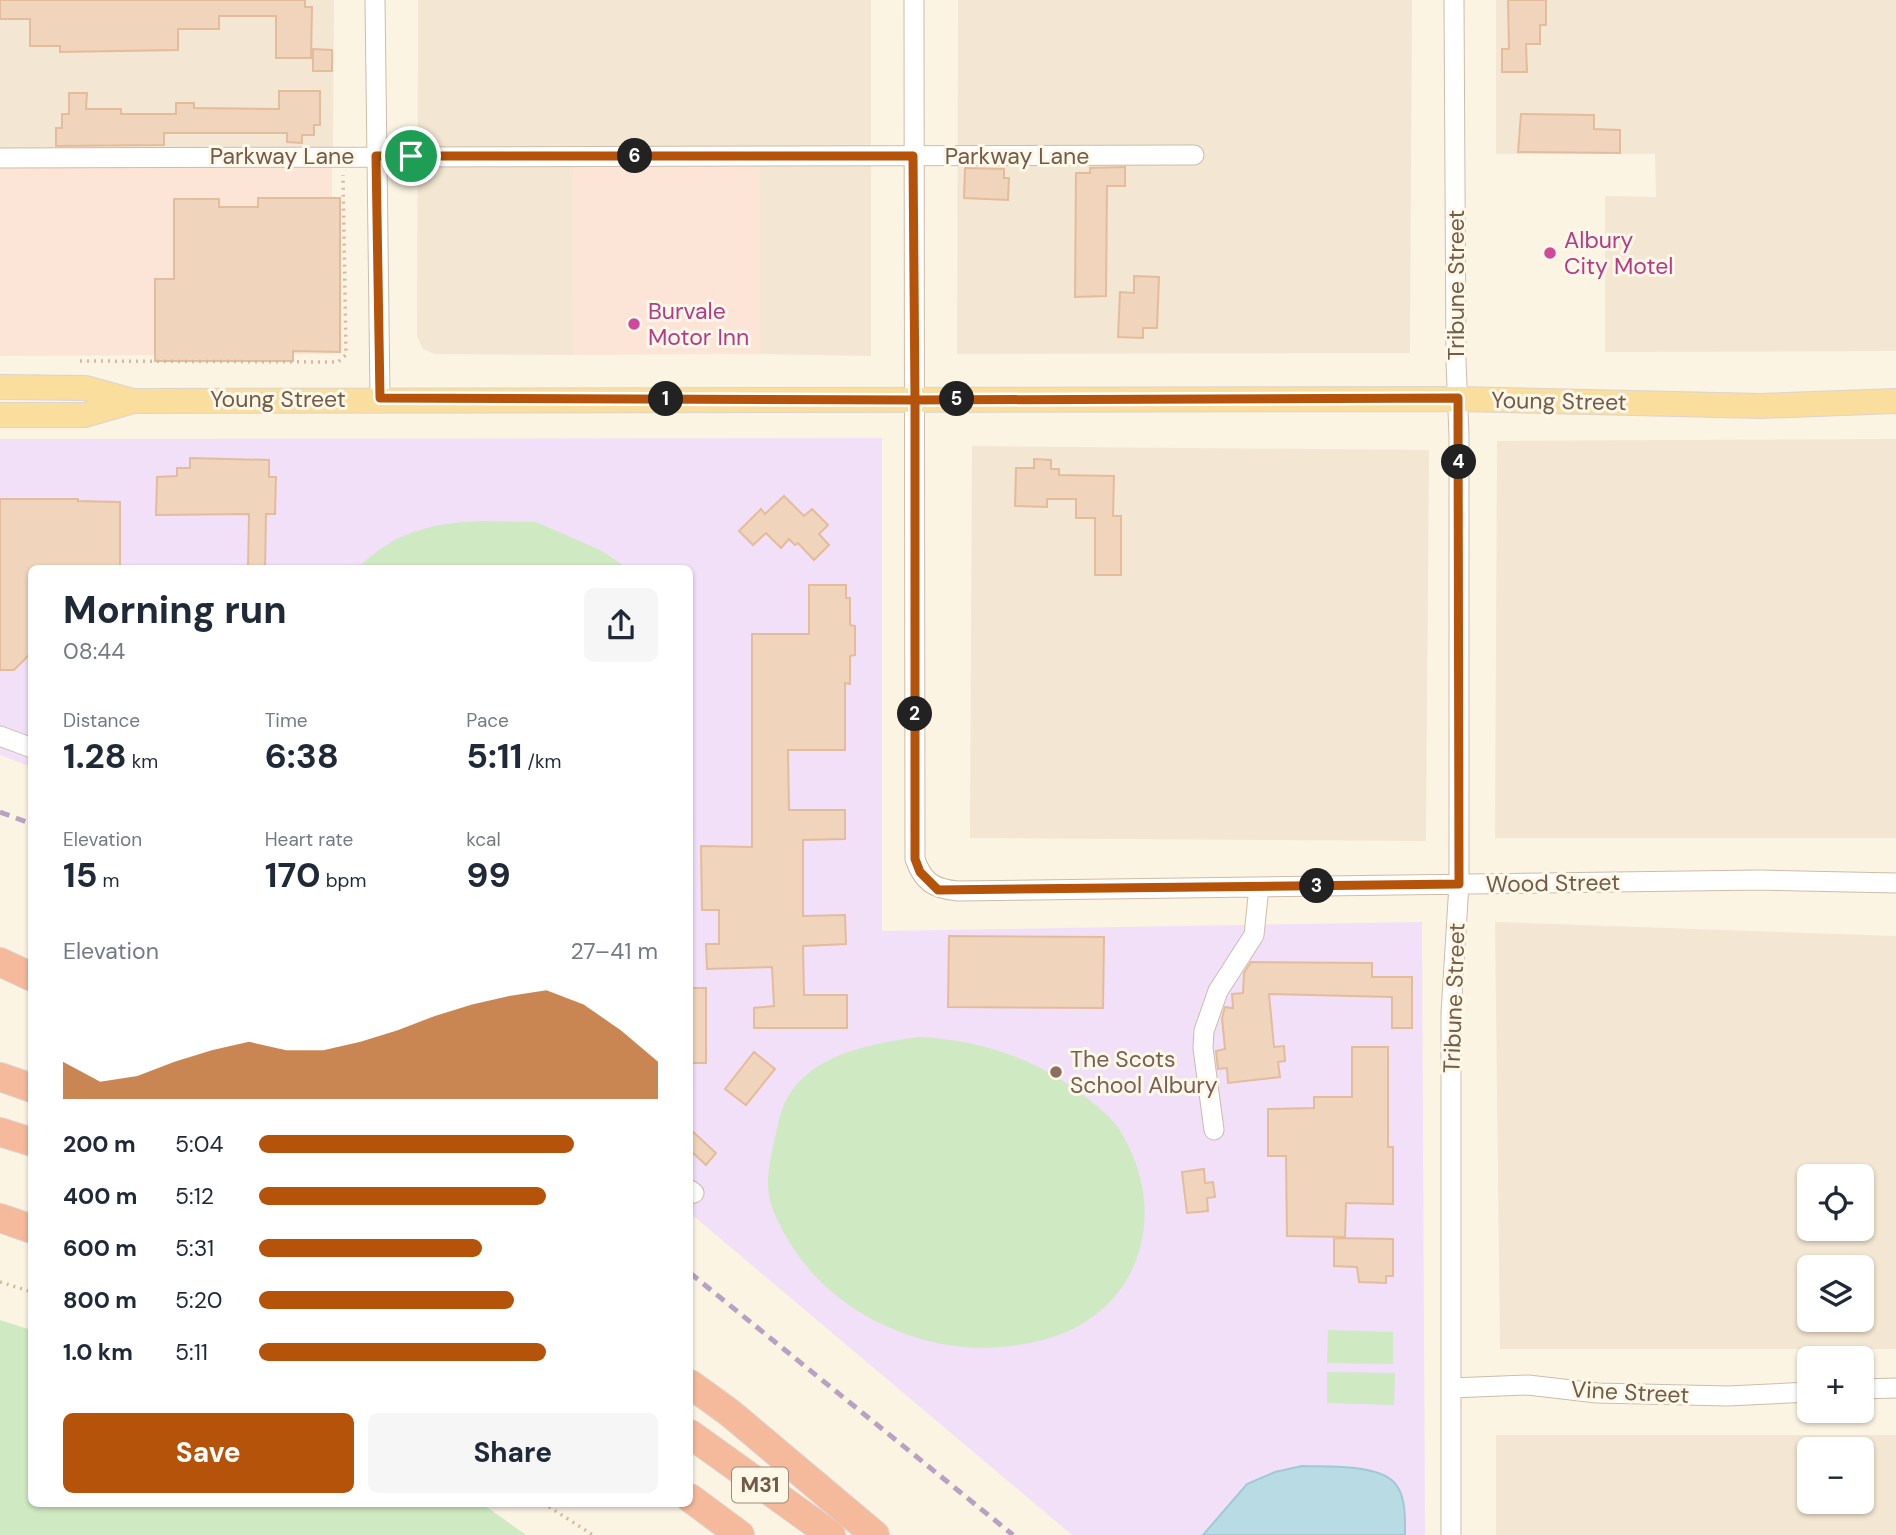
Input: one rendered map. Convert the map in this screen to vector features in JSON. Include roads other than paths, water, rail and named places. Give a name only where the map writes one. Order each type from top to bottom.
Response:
[{"type":"highway","points":[[0,962],[28,975]]},
{"type":"highway","points":[[0,1077],[28,1087]]},
{"type":"highway","points":[[0,1132],[28,1142]]},
{"type":"highway","points":[[0,1218],[28,1228]]},
{"type":"highway","points":[[693,1386],[730,1413],[875,1535]]},
{"type":"highway","name":"M31","points":[[693,1436],[831,1535]]},
{"type":"highway","points":[[693,1504],[733,1530]]},
{"type":"main road","name":"Young Street","points":[[0,387],[86,388],[134,401]]},
{"type":"main road","name":"Young Street","points":[[0,415],[85,415],[134,401],[380,398],[1458,398],[1761,406],[1895,399]]},
{"type":"street","points":[[375,0],[380,398]]},
{"type":"street","points":[[914,0],[915,400]]},
{"type":"street","name":"Tribune Street","points":[[1451,1535],[1451,1013],[1459,884],[1454,0]]},
{"type":"street","name":"Parkway Lane","points":[[0,158],[1194,155]]},
{"type":"street","name":"Wood Street","points":[[915,400],[915,859],[920,872],[938,890],[1759,880],[1896,883]]},
{"type":"street","points":[[0,736],[28,746]]},
{"type":"street","points":[[1214,1130],[1203,1048],[1204,1031],[1218,991],[1254,935],[1259,887]]},
{"type":"street","name":"Vine Street","points":[[1451,1388],[1528,1385],[1597,1393],[1728,1396],[1797,1393]]},
{"type":"street","points":[[1874,1389],[1896,1388]]},
{"type":"water","points":[[1302,1466],[1367,1470],[1390,1479],[1402,1497],[1405,1535],[1203,1535],[1247,1484],[1275,1472]]},
{"type":"railway","points":[[0,812],[28,822]]},
{"type":"railway","points":[[693,1275],[1013,1535]]},
{"type":"place","name":"Albury City Motel","points":[[1550,253]]},
{"type":"place","name":"Burvale Motor Inn","points":[[634,324]]},
{"type":"place","name":"The Scots School Albury","points":[[1056,1072]]}]
